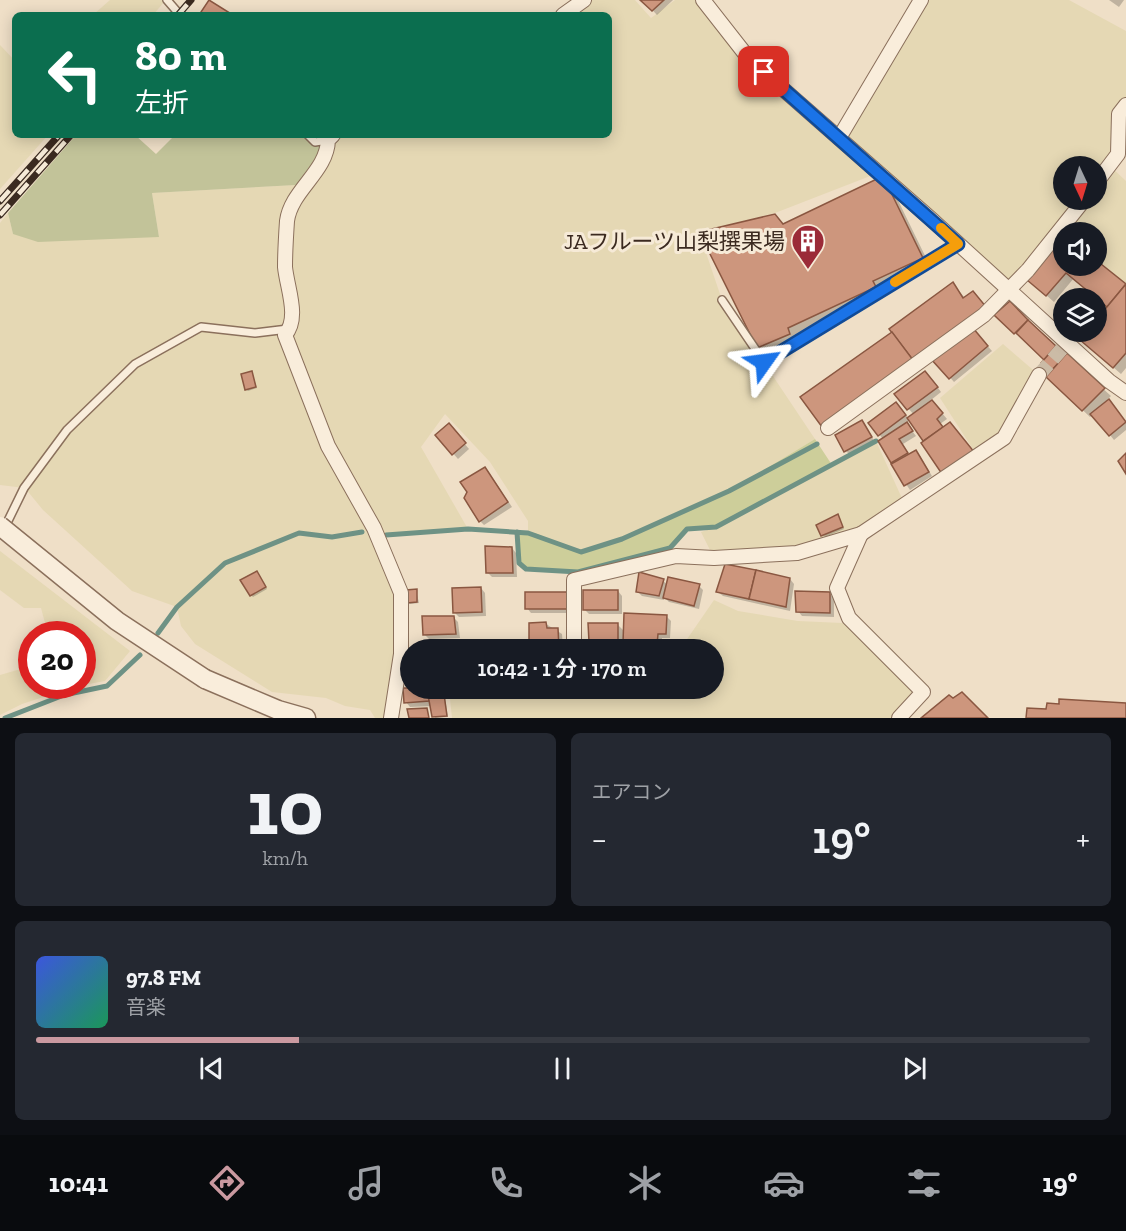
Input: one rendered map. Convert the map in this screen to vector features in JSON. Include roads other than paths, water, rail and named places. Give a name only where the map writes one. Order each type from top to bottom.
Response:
[{"type":"street","points":[[567,12],[584,0]]},
{"type":"street","points":[[703,0],[750,60],[1109,381],[1126,393]]},
{"type":"street","points":[[839,138],[921,0]]},
{"type":"street","points":[[1107,168],[1118,154],[1119,114],[1126,105]]},
{"type":"street","points":[[331,138],[327,155],[300,194],[288,218],[285,267],[292,310],[290,329],[285,335],[328,446],[374,528],[401,593],[405,639]]},
{"type":"street","points":[[828,428],[984,315],[1010,291],[1076,210]]},
{"type":"street","points":[[574,639],[574,580],[676,555],[714,558],[797,553],[861,534],[1004,438],[1039,375]]},
{"type":"street","points":[[0,526],[117,621],[205,679],[278,710],[306,718]]},
{"type":"street","points":[[861,534],[837,588],[849,618],[923,692],[899,718]]},
{"type":"street","points":[[391,718],[400,680]]},
{"type":"lane","points":[[167,0],[177,12]]},
{"type":"lane","points":[[311,138],[315,142],[328,138]]},
{"type":"lane","points":[[722,300],[764,362],[958,244]]},
{"type":"lane","points":[[0,537],[24,488],[67,430],[135,364],[201,327],[255,333],[290,329]]},
{"type":"waterway","points":[[517,532],[519,563],[526,569],[578,572],[670,548],[687,529],[716,527],[876,441]]},
{"type":"waterway","points":[[386,535],[468,529],[528,533],[581,552],[622,539],[729,491],[817,444]]},
{"type":"waterway","points":[[158,633],[177,607],[225,563],[299,533],[332,537],[362,532]]},
{"type":"waterway","points":[[5,718],[64,695],[107,686],[140,655]]},
{"type":"tunnel","points":[[1039,375],[1067,343]]},
{"type":"railway","points":[[181,12],[191,0]]},
{"type":"railway","points":[[0,201],[56,138]]},
{"type":"railway","points":[[0,215],[68,138]]},
{"type":"place","name":"JAフルーツ山梨撰果場","points":[[808,270]]}]
